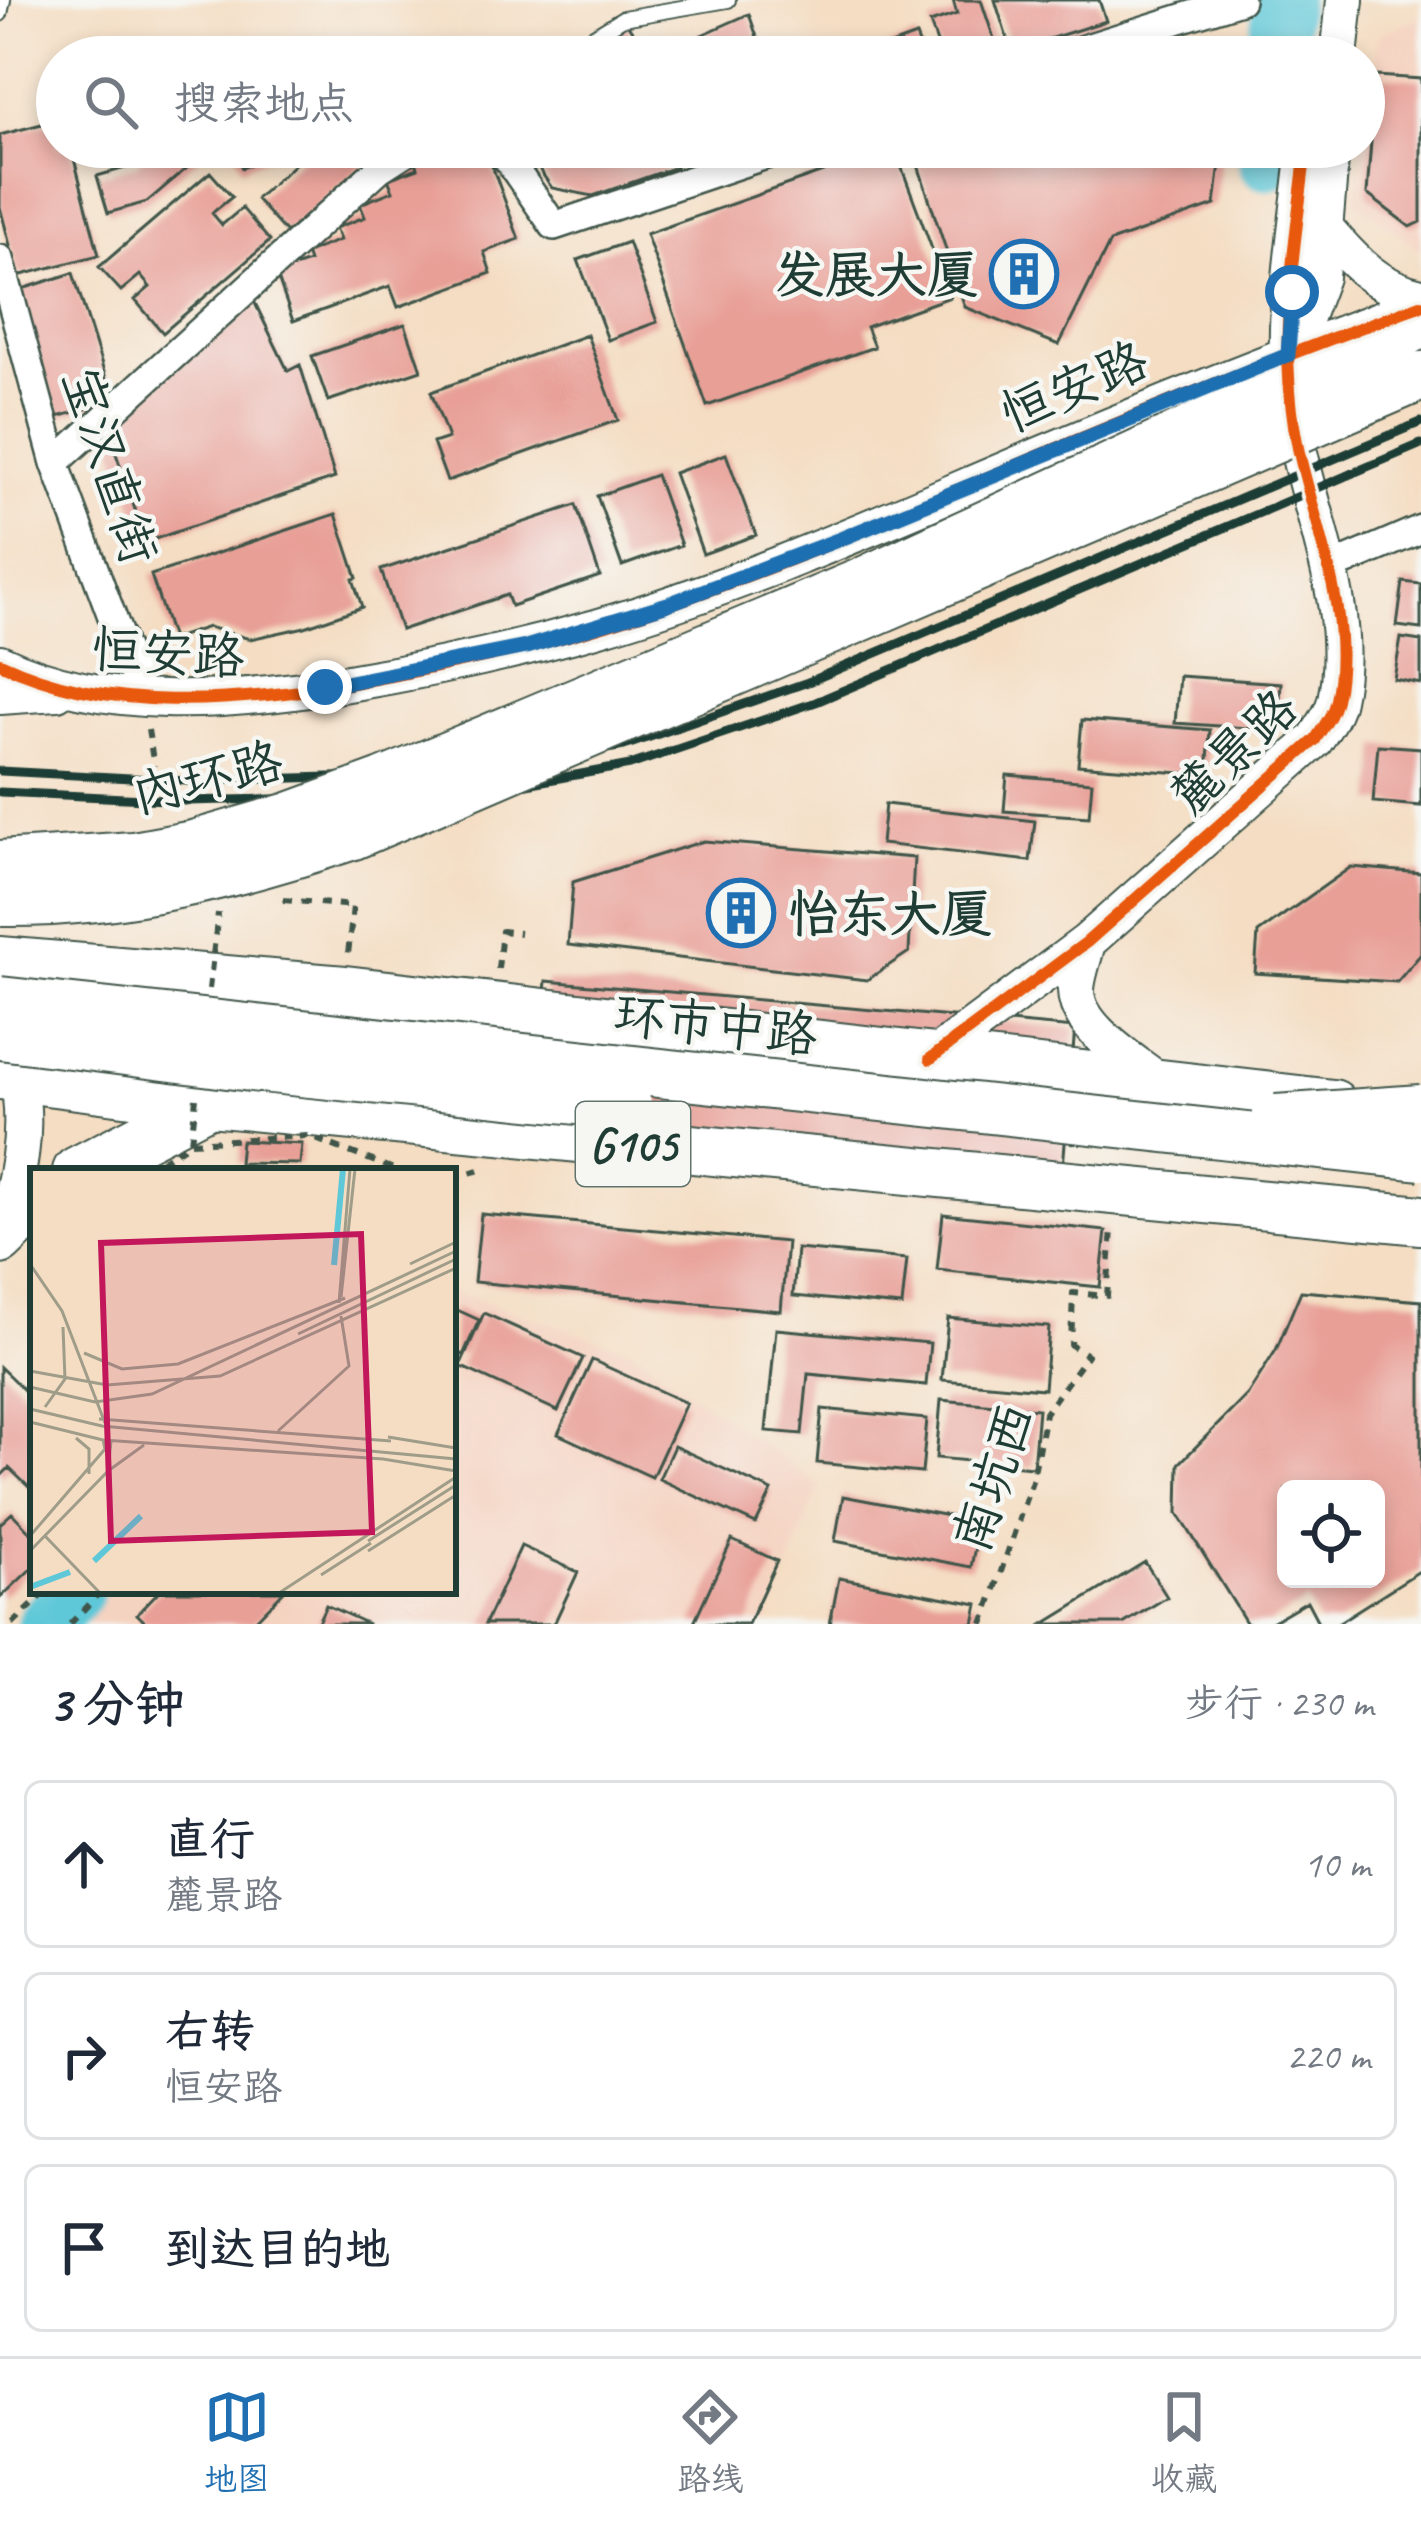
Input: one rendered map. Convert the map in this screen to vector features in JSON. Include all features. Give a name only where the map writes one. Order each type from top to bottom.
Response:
[{"type":"highway","points":[[1368,347],[1421,304]]},
{"type":"highway","name":"内环路","points":[[0,865],[133,856],[193,845],[249,831],[364,790],[856,585],[1421,324]]},
{"type":"highway","name":"内环路","points":[[0,902],[101,898],[146,890],[273,862],[353,835],[1421,376]]},
{"type":"highway","name":"环市中路","points":[[4,1012],[224,994],[495,1009],[1421,1111]]},
{"type":"highway","points":[[4,1012],[683,1094],[1421,1168]]},
{"type":"highway","name":"环市中路","points":[[4,1012],[1421,1156]]},
{"type":"highway","name":"环市中路","points":[[4,1012],[251,1067],[1421,1187]]},
{"type":"highway","name":"G105","points":[[4,1012],[199,1114],[1421,1220]]},
{"type":"highway","points":[[683,1094],[832,1049]]},
{"type":"highway","points":[[1179,1131],[1311,1115],[1421,1111]]},
{"type":"highway","points":[[80,1168],[100,1155],[199,1114]]},
{"type":"highway","points":[[0,1238],[30,1211]]},
{"type":"street","points":[[1125,36],[1240,0]]},
{"type":"street","points":[[1316,36],[1320,0]]},
{"type":"street","points":[[1341,36],[1345,0]]},
{"type":"street","points":[[55,464],[380,168]]},
{"type":"street","points":[[514,168],[554,226],[727,168]]},
{"type":"street","name":"麓景路","points":[[930,1059],[1087,942],[1315,740],[1336,698],[1339,656],[1330,568],[1298,446],[1288,355],[1304,168]]},
{"type":"street","points":[[1288,355],[1311,310],[1320,277],[1329,168]]},
{"type":"street","points":[[1324,227],[1366,273],[1421,304]]},
{"type":"street","name":"宝汉直街","points":[[0,259],[55,464],[142,697]]},
{"type":"street","name":"恒安路","points":[[0,663],[40,682],[142,697],[212,701],[447,665],[600,627],[843,538],[1421,304]]},
{"type":"street","points":[[1330,568],[1421,529]]},
{"type":"street","points":[[0,696],[91,690]]},
{"type":"street","points":[[1087,942],[1076,991],[1082,1012],[1095,1029],[1163,1085]]},
{"type":"street","points":[[0,1238],[21,1160],[24,1128],[4,1012]]},
{"type":"lane","points":[[0,14],[3,0]]},
{"type":"lane","points":[[595,36],[623,19],[728,0]]},
{"type":"path","points":[[220,895],[224,994]]},
{"type":"path","points":[[264,898],[353,906]]},
{"type":"path","points":[[495,1009],[502,931],[520,933]]},
{"type":"path","points":[[149,1168],[199,1114],[308,1136],[391,1168]]},
{"type":"path","points":[[456,1176],[501,1164]]},
{"type":"path","points":[[13,1624],[43,1594]]},
{"type":"path","points":[[70,1624],[98,1594]]},
{"type":"shaded area","points":[[1421,17],[1420,251],[1355,199],[1359,168],[1385,168],[1385,36],[1378,35]]},
{"type":"shaded area","points":[[456,1293],[631,1350],[820,1486],[767,1624],[72,1624],[101,1594],[456,1594]]},
{"type":"building","points":[[953,0],[981,0],[993,36],[935,36],[930,23],[957,14]]},
{"type":"building","points":[[995,0],[1099,0],[1106,21],[1058,36],[1006,36]]},
{"type":"building","points":[[749,14],[757,36],[699,36]]},
{"type":"building","points":[[623,18],[635,36],[597,36]]},
{"type":"building","points":[[1385,77],[1421,79],[1421,222],[1410,227],[1367,194],[1369,168],[1385,168]]},
{"type":"building","points":[[36,126],[36,168],[76,168],[99,255],[18,276],[0,207],[0,135]]},
{"type":"building","points":[[125,168],[187,168],[147,202],[108,213],[97,176]]},
{"type":"building","points":[[290,168],[360,168],[286,233],[256,199]]},
{"type":"building","points":[[418,168],[493,168],[519,239],[484,252],[491,273],[398,307],[390,286],[293,321],[276,273],[309,262],[306,253],[340,240],[335,228],[365,217],[360,204],[393,191],[388,179]]},
{"type":"building","points":[[538,168],[673,168],[593,196],[552,188]]},
{"type":"building","points":[[834,168],[902,168],[950,297],[866,327],[874,347],[707,406],[646,234]]},
{"type":"building","name":"发展大厦","points":[[919,168],[1219,168],[1215,205],[1110,242],[1059,345],[965,307]]},
{"type":"building","points":[[210,172],[232,197],[212,213],[222,225],[242,208],[270,241],[163,333],[135,300],[150,287],[140,275],[121,291],[99,267]]},
{"type":"building","points":[[628,242],[657,322],[608,340],[578,260]]},
{"type":"building","points":[[73,273],[113,401],[58,417],[19,290]]},
{"type":"building","points":[[252,297],[288,371],[300,365],[335,478],[146,542],[108,430]]},
{"type":"building","points":[[405,324],[421,370],[328,401],[312,356]]},
{"type":"building","points":[[587,335],[618,420],[447,481],[433,443],[448,438],[431,392]]},
{"type":"building","points":[[726,454],[756,535],[703,554],[674,473]]},
{"type":"building","points":[[656,475],[681,545],[622,566],[597,496]]},
{"type":"building","points":[[576,505],[600,576],[511,606],[507,595],[401,630],[381,570]]},
{"type":"building","points":[[336,514],[362,607],[250,639],[208,627],[172,639],[151,575]]},
{"type":"building","points":[[1403,582],[1421,584],[1421,629],[1397,626]]},
{"type":"building","points":[[1401,638],[1421,641],[1421,684],[1394,679]]},
{"type":"building","points":[[1179,676],[1281,683],[1278,730],[1175,723]]},
{"type":"building","points":[[1082,720],[1210,730],[1207,775],[1078,765]]},
{"type":"building","points":[[1378,745],[1421,748],[1421,806],[1373,802]]},
{"type":"building","points":[[1007,775],[1092,782],[1089,817],[1004,811]]},
{"type":"building","points":[[885,804],[1035,821],[1030,861],[881,844]]},
{"type":"building","name":"怡东大厦","points":[[704,841],[914,858],[909,952],[867,980],[568,945],[573,882]]},
{"type":"building","points":[[1351,867],[1421,873],[1421,954],[1397,982],[1255,973],[1258,933]]},
{"type":"building","points":[[546,981],[1075,1028],[1060,1201],[530,1154]]},
{"type":"building","points":[[241,1141],[302,1144],[300,1164],[239,1163]]},
{"type":"building","points":[[481,1214],[787,1242],[781,1311],[474,1282]]},
{"type":"building","points":[[943,1214],[1106,1231],[1100,1287],[937,1270]]},
{"type":"building","points":[[797,1249],[907,1259],[902,1306],[793,1296]]},
{"type":"building","points":[[1301,1291],[1421,1301],[1421,1570],[1336,1624],[1319,1624],[1307,1601],[1268,1624],[1247,1624],[1178,1513],[1179,1464],[1248,1394],[1276,1350]]},
{"type":"building","points":[[456,1309],[479,1320],[463,1355],[456,1352]]},
{"type":"building","points":[[484,1313],[583,1358],[558,1411],[460,1366]]},
{"type":"building","points":[[948,1318],[1049,1327],[1044,1389],[942,1380]]},
{"type":"building","points":[[776,1329],[930,1343],[926,1385],[808,1374],[802,1434],[766,1431]]},
{"type":"building","points":[[592,1360],[686,1403],[652,1477],[558,1434]]},
{"type":"building","points":[[0,1367],[30,1396],[30,1488],[9,1468],[0,1477]]},
{"type":"building","points":[[941,1400],[1038,1409],[1033,1467],[936,1458]]},
{"type":"building","points":[[822,1409],[927,1419],[922,1473],[817,1463]]},
{"type":"building","points":[[674,1446],[772,1491],[756,1524],[659,1479]]},
{"type":"building","points":[[843,1496],[980,1522],[971,1567],[835,1541]]},
{"type":"building","points":[[12,1513],[30,1532],[30,1570],[0,1598],[0,1524]]},
{"type":"building","points":[[732,1540],[777,1561],[748,1624],[693,1624]]},
{"type":"building","points":[[521,1546],[578,1572],[554,1624],[485,1624]]},
{"type":"building","points":[[1145,1562],[1167,1597],[1123,1624],[1044,1624]]},
{"type":"building","points":[[839,1578],[978,1604],[974,1624],[830,1624]]},
{"type":"building","points":[[156,1594],[281,1594],[252,1624],[147,1624],[137,1614]]},
{"type":"building","points":[[326,1605],[368,1624],[317,1624]]},
{"type":"waterway","points":[[1278,36],[1282,0]]},
{"type":"waterway","points":[[45,1624],[72,1594]]},
{"type":"railway","points":[[0,771],[187,781],[471,773],[624,746],[808,682],[1421,422]]},
{"type":"railway","points":[[0,792],[187,801],[473,794],[630,765],[816,702],[1421,444]]},
{"type":"cycle path","points":[[930,1059],[1087,942],[1315,740],[1333,711],[1340,669],[1336,605],[1298,448],[1288,368],[1291,278],[1304,168]]},
{"type":"cycle path","points":[[0,663],[84,690],[127,697],[216,699],[347,684],[540,644],[662,607],[779,564],[1155,408],[1421,305]]},
{"type":"place","name":"发展大厦","points":[[1024,274]]},
{"type":"place","name":"怡东大厦","points":[[741,913]]},
{"type":"route","points":[[325,687],[447,665],[600,627],[843,538],[1288,355],[1292,292]]}]
